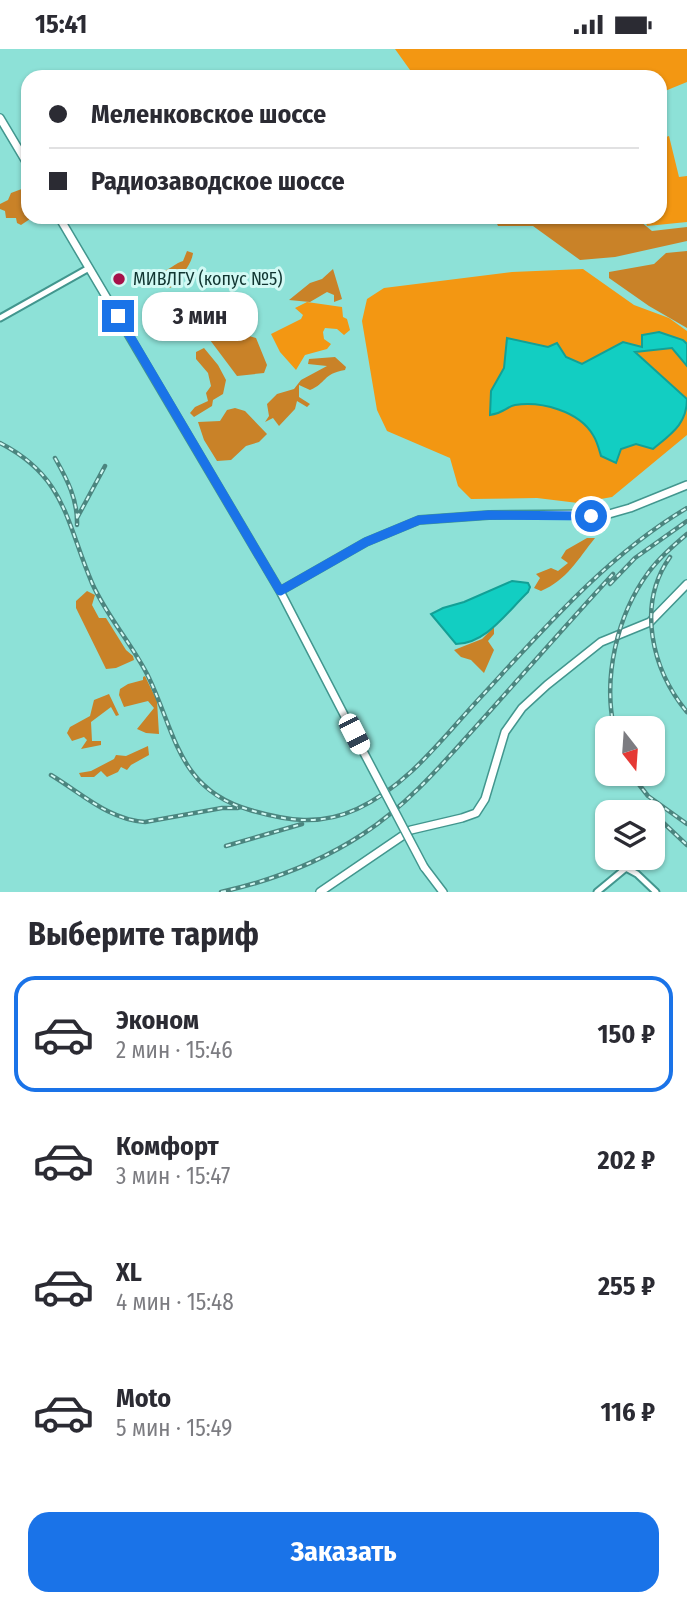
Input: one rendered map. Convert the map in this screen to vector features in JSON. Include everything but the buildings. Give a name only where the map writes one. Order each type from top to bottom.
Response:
[{"type":"street","points":[[0,118],[21,153]]},
{"type":"street","points":[[63,224],[280,591],[424,867],[443,892]]},
{"type":"street","points":[[0,318],[89,268]]},
{"type":"street","points":[[280,591],[366,542],[419,520],[489,515],[609,514],[687,485]]},
{"type":"street","points":[[320,892],[402,835],[421,826],[476,813],[485,799],[505,732],[522,708],[601,642],[650,622],[685,586]]},
{"type":"street","points":[[597,892],[626,868],[637,873],[656,892]]},
{"type":"shaded area","points":[[395,49],[687,49],[687,82],[667,90],[667,70],[410,70]]},
{"type":"shaded area","points":[[669,136],[679,177],[687,176],[687,222],[667,224]]},
{"type":"shaded area","points":[[21,189],[21,225],[16,218],[6,218],[5,211],[0,209],[0,204],[8,200],[11,193]]},
{"type":"shaded area","points":[[497,224],[644,224],[652,231],[687,227],[687,241],[615,257],[580,260],[533,226]]},
{"type":"shaded area","points":[[187,251],[193,253],[191,260],[176,283],[170,288],[162,280],[153,281],[153,275],[183,261]]},
{"type":"shaded area","points":[[687,251],[687,328],[609,278],[609,272],[654,264],[666,253]]},
{"type":"shaded area","points":[[333,269],[342,299],[334,302],[334,295],[327,292],[310,302],[289,300],[310,283],[322,279]]},
{"type":"shaded area","points":[[583,269],[634,305],[669,318],[687,331],[687,435],[612,497],[578,503],[537,498],[471,499],[458,486],[450,458],[387,431],[377,410],[362,321],[367,299],[384,288],[512,272]]},
{"type":"shaded area","points":[[307,302],[342,307],[343,317],[347,319],[350,330],[344,335],[337,329],[325,328],[324,339],[331,344],[327,349],[305,355],[296,370],[280,352],[271,334],[301,319],[303,315],[295,308]]},
{"type":"shaded area","points":[[230,329],[242,329],[249,336],[256,338],[267,365],[264,373],[237,376],[210,340]]},
{"type":"shaded area","points":[[204,348],[226,380],[223,394],[213,400],[212,406],[194,417],[190,413],[195,407],[208,401],[206,393],[211,386],[208,373],[196,359],[196,352]]},
{"type":"shaded area","points":[[335,357],[346,367],[345,370],[328,376],[310,390],[299,385],[299,397],[310,404],[307,407],[297,401],[295,409],[279,426],[273,418],[265,422],[269,416],[267,404],[277,394],[294,389],[301,380],[327,366],[308,364],[309,359]]},
{"type":"shaded area","points":[[235,408],[245,411],[267,434],[259,442],[246,446],[231,460],[217,461],[204,440],[198,422],[220,421],[227,410]]},
{"type":"shaded area","points":[[587,538],[595,538],[565,575],[541,591],[534,588],[540,578],[536,574],[551,568],[558,571],[568,563],[561,558],[566,550]]},
{"type":"shaded area","points":[[87,591],[95,595],[92,605],[99,618],[106,618],[134,660],[116,668],[106,669],[76,608],[76,601]]},
{"type":"shaded area","points":[[494,627],[494,634],[488,641],[494,650],[484,673],[471,660],[461,657],[454,650],[482,639]]},
{"type":"shaded area","points":[[145,676],[157,701],[159,734],[137,729],[154,708],[148,701],[124,707],[119,695],[120,689],[143,680]]},
{"type":"shaded area","points":[[109,694],[119,715],[116,716],[111,707],[91,722],[92,741],[101,741],[101,745],[81,749],[87,740],[84,737],[72,741],[67,733],[70,727],[90,716],[94,700]]},
{"type":"shaded area","points":[[148,746],[149,755],[127,770],[121,767],[118,772],[107,777],[101,771],[94,777],[81,777],[79,773],[91,771],[114,759],[116,755],[126,756]]},
{"type":"water","points":[[659,332],[683,340],[687,344],[687,366],[672,348],[635,352],[687,399],[681,422],[653,449],[636,444],[621,449],[616,463],[601,456],[596,440],[587,427],[558,409],[525,404],[490,415],[491,391],[504,368],[507,338],[548,347],[557,343],[566,357],[582,364],[623,342],[642,347],[642,335]]},
{"type":"water","points":[[512,581],[528,583],[528,592],[477,639],[456,644],[431,614],[464,602]]},
{"type":"railway","points":[[0,443],[22,456],[39,471],[61,503],[92,583],[143,666],[174,740],[194,774],[208,789],[226,801],[250,810],[290,819],[317,820],[357,809],[408,775],[576,596],[629,549],[687,508]]},
{"type":"railway","points":[[55,458],[74,498],[77,525]]},
{"type":"railway","points":[[77,518],[105,466]]},
{"type":"railway","points":[[610,584],[635,558],[687,521]]},
{"type":"railway","points":[[612,716],[610,688],[615,647],[628,608],[648,573],[661,557],[687,534]]},
{"type":"railway","points":[[670,557],[653,596],[653,637],[665,677],[687,712]]},
{"type":"railway","points":[[221,892],[277,876],[312,862],[347,844],[380,822],[411,796],[440,766],[613,574]]},
{"type":"railway","points":[[51,775],[96,805],[132,820],[145,822],[222,808],[238,808]]},
{"type":"railway","points":[[640,786],[648,796],[687,824]]},
{"type":"railway","points":[[226,846],[302,824]]},
{"type":"railway","points":[[665,824],[687,845]]},
{"type":"place","name":"МИВЛГУ (копус №5)","points":[[119,279]]},
{"type":"route","points":[[118,316],[280,591],[366,542],[419,520],[489,515],[591,516]]}]
